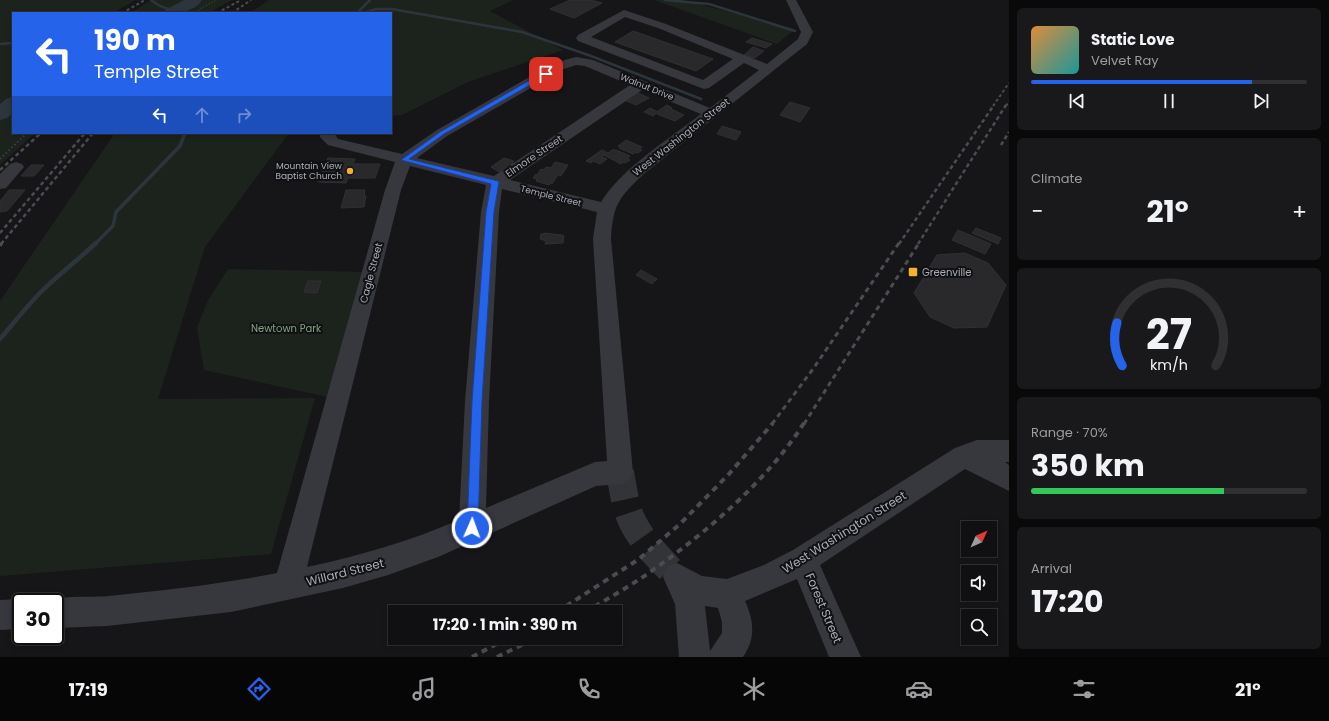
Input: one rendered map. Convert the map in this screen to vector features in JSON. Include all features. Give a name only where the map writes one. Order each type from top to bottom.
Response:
[{"type":"street","name":"West Washington Street","points":[[620,472],[602,239],[603,222],[606,209],[624,184],[639,170],[770,69],[803,41],[807,32],[791,0]]},
{"type":"street","points":[[742,59],[704,84],[582,38],[624,14],[662,26],[770,69]]},
{"type":"street","name":"Walnut Drive","points":[[404,160],[442,133],[559,66],[570,62],[582,62],[641,84],[711,113]]},
{"type":"street","name":"Elmore Street","points":[[472,528],[477,401],[490,212],[495,182],[641,84]]},
{"type":"street","points":[[359,148],[370,135]]},
{"type":"street","name":"Temple Street","points":[[330,137],[359,148],[404,160],[606,209]]},
{"type":"street","name":"Cagle Street","points":[[288,585],[393,190],[404,160]]},
{"type":"street","points":[[0,184],[16,167]]},
{"type":"street","name":"West Washington Street","points":[[695,657],[690,602],[677,577],[696,589],[710,593],[727,594],[772,576],[803,560],[964,456],[977,451],[1009,452]]},
{"type":"street","points":[[964,456],[996,471],[1009,479]]},
{"type":"street","name":"Willard Street","points":[[64,613],[108,611],[231,597],[343,574],[388,561],[472,528],[596,474],[620,472]]},
{"type":"street","name":"Forest Street","points":[[803,560],[845,657]]},
{"type":"street","points":[[723,657],[736,639],[738,626],[734,610],[727,594]]},
{"type":"street","points":[[0,615],[12,614]]},
{"type":"path","points":[[195,12],[216,0]]},
{"type":"path","points":[[0,159],[26,134]]},
{"type":"green space","points":[[0,0],[135,0],[115,12],[12,12],[12,134],[34,134],[0,165]]},
{"type":"green space","points":[[152,0],[232,0],[211,12],[132,12]]},
{"type":"green space","points":[[269,0],[513,0],[490,11],[563,50],[468,82],[402,115],[392,116],[392,12],[251,12]]},
{"type":"green space","points":[[654,0],[683,0],[795,29],[777,44]]},
{"type":"green space","points":[[114,134],[288,134],[205,247],[158,399],[315,398],[271,554],[0,576],[0,301]]},
{"type":"green space","name":"Newtown Park","points":[[228,269],[363,272],[328,397],[204,370],[197,328],[207,302]]},
{"type":"building","points":[[570,0],[591,0],[602,3],[574,18],[550,9]]},
{"type":"building","points":[[633,31],[713,59],[696,71],[615,42]]},
{"type":"building","points":[[752,38],[772,44],[766,48],[746,42]]},
{"type":"building","points":[[753,47],[764,51],[755,58],[744,55]]},
{"type":"building","points":[[636,92],[649,98],[636,105],[624,100]]},
{"type":"building","points":[[790,102],[810,108],[800,122],[780,115]]},
{"type":"building","points":[[667,105],[672,108],[671,109],[684,115],[675,121],[657,114],[660,112],[658,111]]},
{"type":"building","points":[[650,108],[658,112],[653,116],[644,112]]},
{"type":"building","points":[[722,126],[741,132],[736,140],[717,134]]},
{"type":"building","points":[[626,140],[642,147],[639,149],[642,150],[633,154],[619,148],[620,147],[618,146]]},
{"type":"building","points":[[602,150],[608,153],[612,150],[616,150],[630,156],[627,158],[630,160],[621,164],[604,155],[602,157],[607,159],[600,164],[593,161],[591,163],[586,161]]},
{"type":"building","name":"Mountain View Baptist Church","points":[[328,158],[355,159],[353,164],[380,164],[375,178],[348,178],[346,183],[318,182]]},
{"type":"building","points":[[504,158],[514,161],[512,163],[515,164],[501,173],[491,167]]},
{"type":"building","points":[[555,162],[568,165],[561,176],[558,175],[552,184],[550,183],[549,185],[536,181],[537,179],[533,178],[541,169],[544,170],[546,167],[551,168]]},
{"type":"building","points":[[31,165],[44,165],[34,176],[21,176]]},
{"type":"building","points":[[9,190],[25,190],[7,211],[0,212],[0,201]]},
{"type":"building","points":[[346,190],[365,190],[364,195],[366,196],[364,207],[341,208]]},
{"type":"building","points":[[976,228],[1001,238],[998,244],[972,233]]},
{"type":"building","points":[[958,230],[991,244],[985,254],[952,240]]},
{"type":"building","points":[[544,233],[564,236],[563,243],[545,244],[546,241],[540,239],[541,234]]},
{"type":"building","name":"Greenville","points":[[965,253],[988,263],[1006,285],[987,327],[954,328],[930,317],[914,293],[937,255]]},
{"type":"building","points":[[641,270],[657,279],[652,284],[636,275]]},
{"type":"building","points":[[308,281],[321,281],[317,293],[304,292]]},
{"type":"waterway","points":[[151,0],[160,6],[174,11]]},
{"type":"waterway","points":[[172,12],[195,0]]},
{"type":"waterway","points":[[358,12],[370,0]]},
{"type":"waterway","points":[[665,0],[709,4],[795,31]]},
{"type":"waterway","points":[[367,12],[376,9],[392,9],[522,32],[591,56],[701,99]]},
{"type":"waterway","points":[[0,44],[12,43]]},
{"type":"waterway","points":[[0,114],[12,104]]},
{"type":"waterway","points":[[96,243],[113,226],[116,212],[180,146],[185,134]]},
{"type":"waterway","points":[[0,339],[41,292],[96,243]]},
{"type":"tunnel","points":[[620,472],[624,497],[636,529],[652,550],[677,577]]},
{"type":"railway","points":[[124,12],[145,0]]},
{"type":"railway","points":[[219,12],[241,0]]},
{"type":"railway","points":[[233,12],[251,0]]},
{"type":"railway","points":[[993,106],[1009,83]]},
{"type":"railway","points":[[1006,106],[1009,101]]},
{"type":"railway","points":[[899,244],[994,105]]},
{"type":"railway","points":[[918,244],[1006,105]]},
{"type":"railway","points":[[1001,145],[1009,132]]},
{"type":"railway","points":[[0,170],[40,134]]},
{"type":"railway","points":[[0,233],[84,134]]},
{"type":"railway","points":[[1,244],[92,134]]},
{"type":"railway","points":[[772,424],[813,369],[899,243]]},
{"type":"railway","points":[[804,424],[919,243]]},
{"type":"railway","points":[[568,605],[639,559],[680,524],[729,474],[773,423]]},
{"type":"railway","points":[[597,605],[618,593],[671,557],[714,523],[773,465],[804,423]]},
{"type":"railway","points":[[472,657],[495,645]]},
{"type":"railway","points":[[497,657],[522,645]]},
{"type":"place","name":"Mountain View Baptist Church","points":[[350,171]]},
{"type":"place","name":"Greenville","points":[[913,272]]},
{"type":"route","points":[[472,528],[477,401],[490,212],[495,182],[404,160],[442,133],[546,74]]}]
